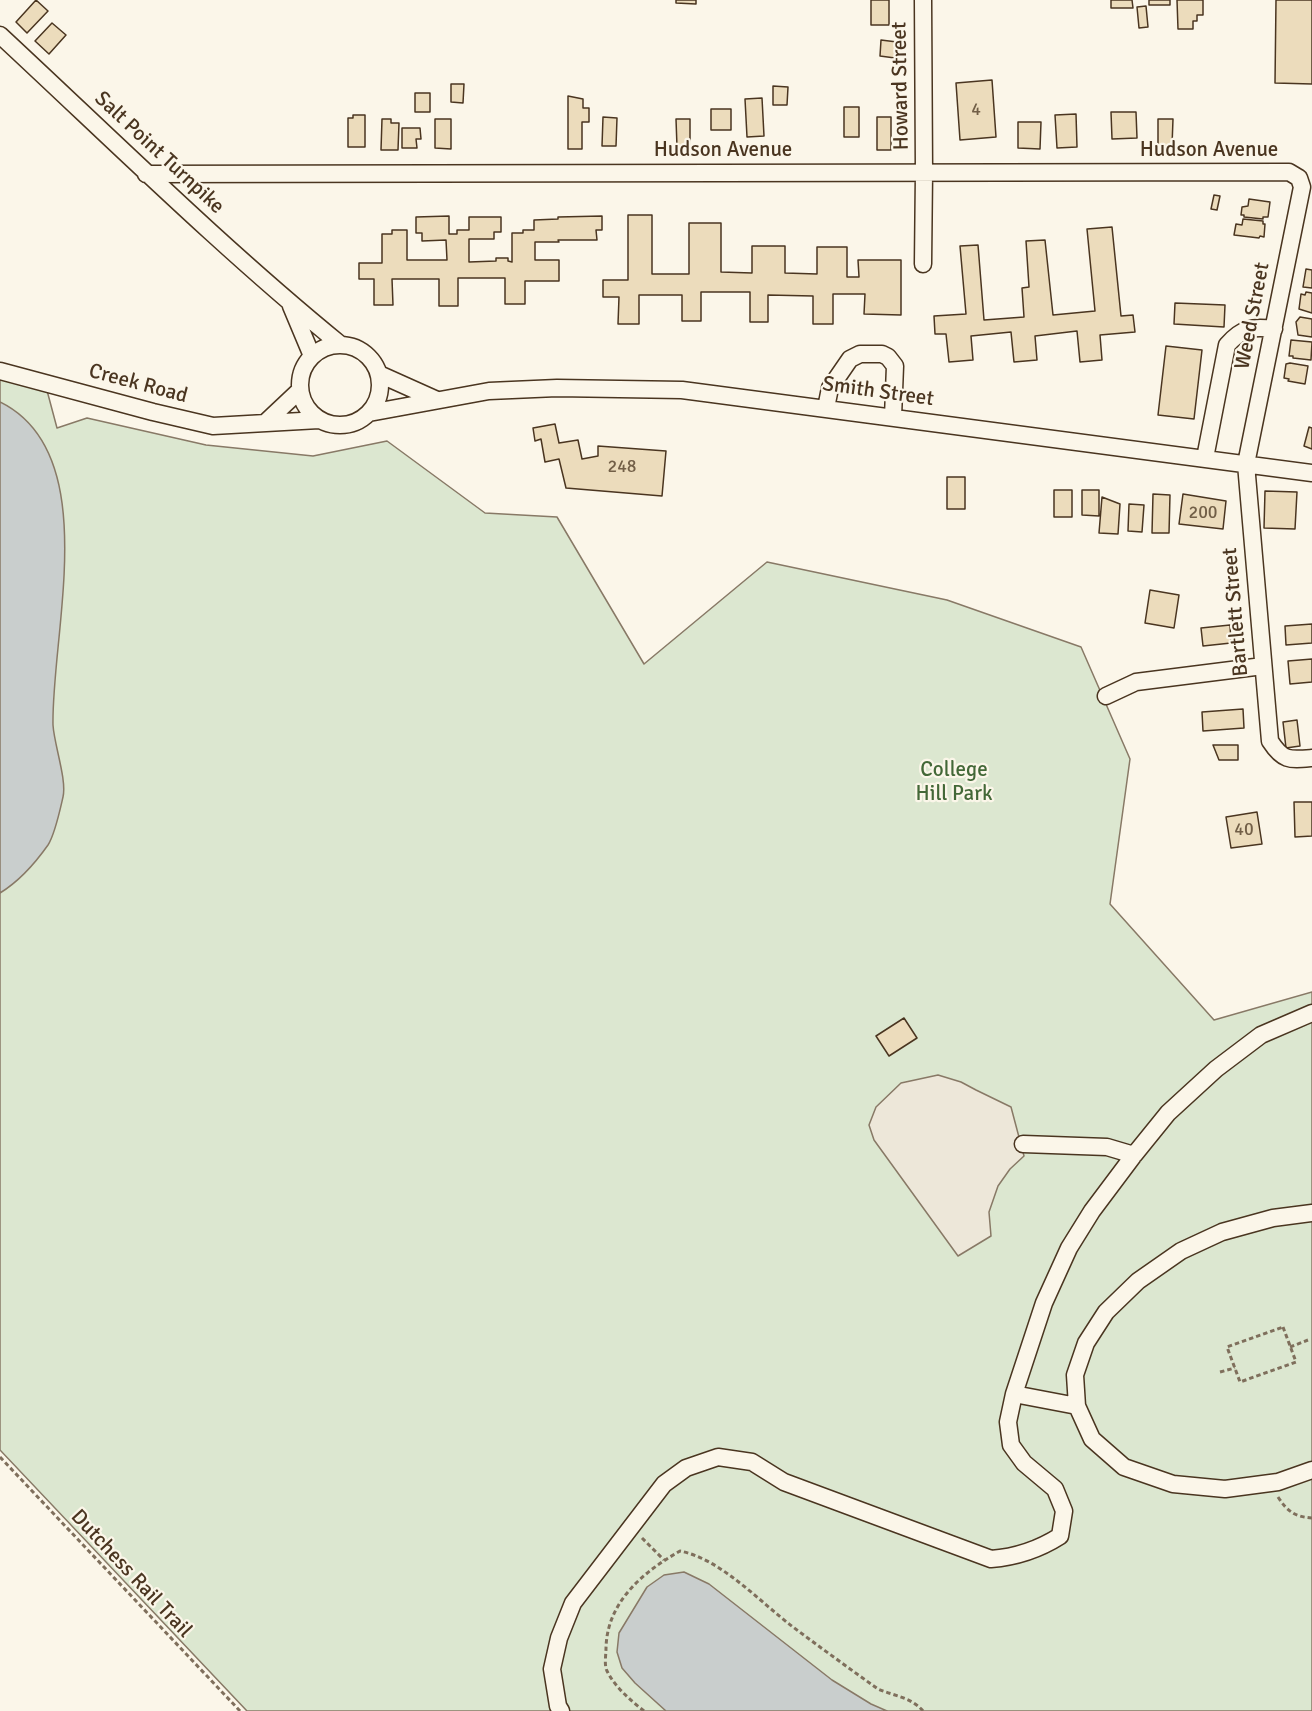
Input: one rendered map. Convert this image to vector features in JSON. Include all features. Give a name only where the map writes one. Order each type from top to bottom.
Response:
[{"type":"street","name":"Howard Street","points":[[922,0],[923,264]]},
{"type":"street","name":"Salt Point Turnpike","points":[[0,35],[146,174],[289,303],[341,345]]},
{"type":"street","name":"Hudson Avenue","points":[[146,174],[1289,172],[1306,176]]},
{"type":"street","name":"Weed Street","points":[[1246,464],[1306,176]]},
{"type":"street","name":"Salt Point Turnpike","points":[[289,303],[312,356]]},
{"type":"street","points":[[1205,458],[1227,345],[1237,334],[1248,329],[1260,327],[1274,329]]},
{"type":"street","points":[[341,345],[354,347],[374,362],[379,374],[379,395],[376,405],[362,419],[346,425],[336,425],[319,420],[306,407],[300,390],[300,378],[304,366],[312,356],[321,349],[341,345]]},
{"type":"street","points":[[826,408],[830,388],[850,359],[860,354],[882,354],[888,357],[895,366],[893,417]]},
{"type":"street","name":"Creek Road","points":[[0,371],[213,426],[319,420]]},
{"type":"street","points":[[379,374],[437,400]]},
{"type":"street","name":"Smith Street","points":[[369,413],[489,391],[557,388],[682,390],[1312,473]]},
{"type":"street","points":[[266,422],[300,390]]},
{"type":"street","name":"Bartlett Street","points":[[1246,464],[1270,741],[1278,754],[1293,759],[1312,758]]},
{"type":"street","points":[[1106,696],[1136,682],[1263,666]]},
{"type":"street","points":[[561,1711],[558,1706],[552,1669],[559,1638],[573,1603],[664,1484],[686,1468],[718,1456],[752,1462],[784,1482],[991,1559],[1013,1557],[1039,1549],[1060,1536],[1064,1510],[1055,1489],[1024,1463],[1011,1445],[1008,1422],[1014,1394],[1044,1303],[1069,1248],[1092,1211],[1168,1113],[1216,1069],[1261,1035],[1312,1013]]},
{"type":"street","points":[[1023,1144],[1107,1147],[1134,1155]]},
{"type":"street","points":[[1312,1213],[1273,1218],[1222,1232],[1181,1251],[1138,1281],[1106,1312],[1086,1343],[1075,1375],[1077,1406],[1092,1439],[1124,1467],[1173,1484],[1225,1489],[1270,1483],[1312,1470]]},
{"type":"street","points":[[1014,1394],[1077,1406]]},
{"type":"path","points":[[1283,1327],[1290,1347],[1296,1362],[1240,1382],[1227,1347],[1283,1327]]},
{"type":"path","points":[[1290,1347],[1308,1340]]},
{"type":"path","points":[[1220,1372],[1235,1368]]},
{"type":"path","name":"Dutchess Rail Trail","points":[[0,1457],[240,1711]]},
{"type":"path","points":[[1270,1483],[1288,1512],[1303,1518],[1312,1518]]},
{"type":"path","points":[[631,1527],[663,1560]]},
{"type":"path","points":[[644,1711],[621,1691],[606,1669],[606,1640],[616,1607],[632,1584],[663,1560],[680,1551],[696,1554],[725,1573],[793,1627],[878,1689],[894,1696],[905,1697],[923,1711]]},
{"type":"green space","name":"College Hill Park","points":[[0,371],[45,383],[57,428],[87,418],[206,445],[313,456],[387,441],[485,513],[557,517],[644,664],[767,562],[947,600],[1081,647],[1130,759],[1110,904],[1214,1020],[1312,992],[1312,1711],[247,1711],[0,1450]]},
{"type":"shaded area","points":[[0,402],[32,427],[52,461],[62,502],[65,548],[53,725],[63,781],[63,797],[48,845],[26,871],[0,893]]},
{"type":"shaded area","points":[[938,1075],[961,1082],[1011,1107],[1024,1156],[1010,1169],[998,1186],[989,1212],[991,1236],[958,1256],[874,1140],[869,1125],[876,1107],[901,1083]]},
{"type":"shaded area","points":[[684,1572],[709,1584],[832,1680],[887,1711],[666,1711],[622,1668],[617,1652],[619,1633],[647,1587],[664,1575]]},
{"type":"building","points":[[36,0],[48,11],[27,33],[16,22]]},
{"type":"building","points":[[676,0],[696,0],[696,4],[676,3]]},
{"type":"building","points":[[871,0],[889,0],[889,25],[871,25]]},
{"type":"building","points":[[1111,0],[1132,0],[1133,8],[1111,8]]},
{"type":"building","points":[[1149,0],[1170,0],[1170,5],[1149,5]]},
{"type":"building","points":[[1177,0],[1203,0],[1203,15],[1197,15],[1197,21],[1193,21],[1193,29],[1178,29]]},
{"type":"building","points":[[1276,0],[1312,0],[1312,84],[1275,83]]},
{"type":"building","points":[[1146,6],[1148,27],[1139,28],[1137,7]]},
{"type":"building","points":[[52,23],[66,35],[49,54],[35,41]]},
{"type":"building","points":[[881,40],[897,42],[895,58],[880,56]]},
{"type":"building","points":[[992,80],[996,137],[960,140],[956,83]]},
{"type":"building","points":[[451,84],[464,84],[463,103],[451,102]]},
{"type":"building","points":[[773,86],[788,87],[787,105],[773,105]]},
{"type":"building","points":[[415,93],[430,93],[430,112],[415,112]]},
{"type":"building","points":[[568,96],[583,99],[583,108],[589,108],[589,122],[582,122],[582,149],[568,149]]},
{"type":"building","points":[[762,98],[764,136],[747,137],[745,99]]},
{"type":"building","points":[[844,107],[859,107],[859,137],[844,137]]},
{"type":"building","points":[[711,109],[731,109],[731,130],[711,130]]},
{"type":"building","points":[[1111,112],[1136,112],[1137,138],[1112,139]]},
{"type":"building","points":[[1076,114],[1077,147],[1057,148],[1055,115]]},
{"type":"building","points":[[353,115],[365,115],[365,147],[348,147],[348,118],[353,118]]},
{"type":"building","points":[[603,117],[617,118],[616,146],[602,146]]},
{"type":"building","points":[[877,117],[891,117],[891,150],[877,150]]},
{"type":"building","points":[[382,119],[391,119],[391,123],[399,123],[398,150],[381,150]]},
{"type":"building","points":[[435,119],[451,119],[451,149],[435,148]]},
{"type":"building","points":[[676,119],[690,119],[690,147],[677,147]]},
{"type":"building","points":[[1158,119],[1173,119],[1172,146],[1158,146]]},
{"type":"building","points":[[1018,122],[1041,122],[1040,149],[1018,148]]},
{"type":"building","points":[[402,128],[420,128],[421,139],[416,139],[417,148],[402,148]]},
{"type":"building","points":[[1214,195],[1220,196],[1217,210],[1211,209]]},
{"type":"building","points":[[1249,199],[1270,202],[1268,217],[1263,217],[1263,219],[1241,215],[1242,207],[1248,206]]},
{"type":"building","points":[[628,215],[652,215],[652,274],[689,274],[689,223],[721,223],[721,272],[752,273],[752,246],[785,246],[785,273],[817,274],[817,247],[847,247],[847,277],[859,277],[858,260],[901,260],[901,315],[864,314],[865,294],[833,294],[833,324],[813,324],[813,296],[768,295],[768,322],[750,322],[750,292],[701,292],[701,321],[682,321],[682,295],[639,295],[639,324],[618,324],[619,297],[603,297],[603,280],[628,280]]},
{"type":"building","points":[[449,216],[449,234],[457,234],[457,230],[469,230],[469,217],[501,217],[501,232],[494,232],[494,239],[469,239],[469,262],[508,258],[508,261],[512,262],[512,233],[534,230],[534,220],[602,216],[602,230],[596,230],[597,240],[535,242],[535,260],[559,260],[559,281],[525,281],[525,304],[505,304],[505,278],[458,278],[458,306],[439,306],[439,279],[392,279],[393,305],[374,305],[374,279],[359,279],[359,263],[382,263],[382,234],[392,234],[392,230],[407,230],[407,260],[447,260],[446,240],[422,241],[422,233],[416,233],[416,217]]},
{"type":"building","points":[[1243,219],[1263,221],[1265,224],[1264,237],[1234,235],[1236,224],[1242,225]]},
{"type":"building","points":[[1112,227],[1121,316],[1133,315],[1135,332],[1100,335],[1102,360],[1080,362],[1077,331],[1035,336],[1037,360],[1014,362],[1011,332],[971,336],[973,360],[949,362],[946,334],[935,334],[934,316],[966,314],[960,246],[978,245],[984,320],[1024,317],[1022,288],[1029,287],[1026,241],[1045,240],[1053,315],[1095,311],[1087,229]]},
{"type":"building","points":[[1306,269],[1312,270],[1312,288],[1303,287]]},
{"type":"building","points":[[1306,292],[1312,293],[1312,313],[1299,309],[1301,294],[1305,295]]},
{"type":"building","points":[[1175,303],[1225,305],[1224,327],[1174,324]]},
{"type":"building","points":[[1300,317],[1312,319],[1312,337],[1298,335],[1296,322]]},
{"type":"building","points":[[1291,340],[1312,342],[1311,360],[1289,356]]},
{"type":"building","points":[[1166,346],[1202,350],[1194,419],[1158,415]]},
{"type":"building","points":[[1286,364],[1308,366],[1305,384],[1284,378]]},
{"type":"building","points":[[555,424],[559,443],[578,440],[582,459],[598,456],[598,446],[666,451],[662,496],[566,488],[559,459],[545,462],[541,439],[535,441],[533,428]]},
{"type":"building","points":[[1309,427],[1312,428],[1312,449],[1304,446]]},
{"type":"building","points":[[947,477],[965,477],[965,509],[947,509]]},
{"type":"building","points":[[1054,490],[1072,490],[1072,517],[1054,517]]},
{"type":"building","points":[[1082,490],[1099,490],[1099,516],[1082,515]]},
{"type":"building","points":[[1265,491],[1297,492],[1295,529],[1264,528]]},
{"type":"building","points":[[1153,494],[1170,495],[1169,533],[1152,533]]},
{"type":"building","points":[[1183,494],[1226,501],[1223,529],[1179,524]]},
{"type":"building","points":[[1102,497],[1120,504],[1118,534],[1099,533]]},
{"type":"building","points":[[1129,504],[1144,505],[1142,532],[1128,531]]},
{"type":"building","points":[[1150,590],[1179,595],[1174,628],[1145,623]]},
{"type":"building","points":[[1312,624],[1312,643],[1286,645],[1285,626]]},
{"type":"building","points":[[1230,625],[1231,643],[1203,646],[1201,628]]},
{"type":"building","points":[[1312,659],[1312,682],[1290,684],[1288,661]]},
{"type":"building","points":[[1243,709],[1244,728],[1203,731],[1202,712]]},
{"type":"building","points":[[1297,720],[1300,746],[1286,748],[1283,722]]},
{"type":"building","points":[[1213,745],[1238,745],[1238,760],[1219,760]]},
{"type":"building","points":[[1294,802],[1312,802],[1312,836],[1295,837]]},
{"type":"building","points":[[1257,812],[1262,844],[1231,848],[1226,817]]},
{"type":"building","points":[[904,1018],[917,1038],[889,1056],[876,1036]]}]
